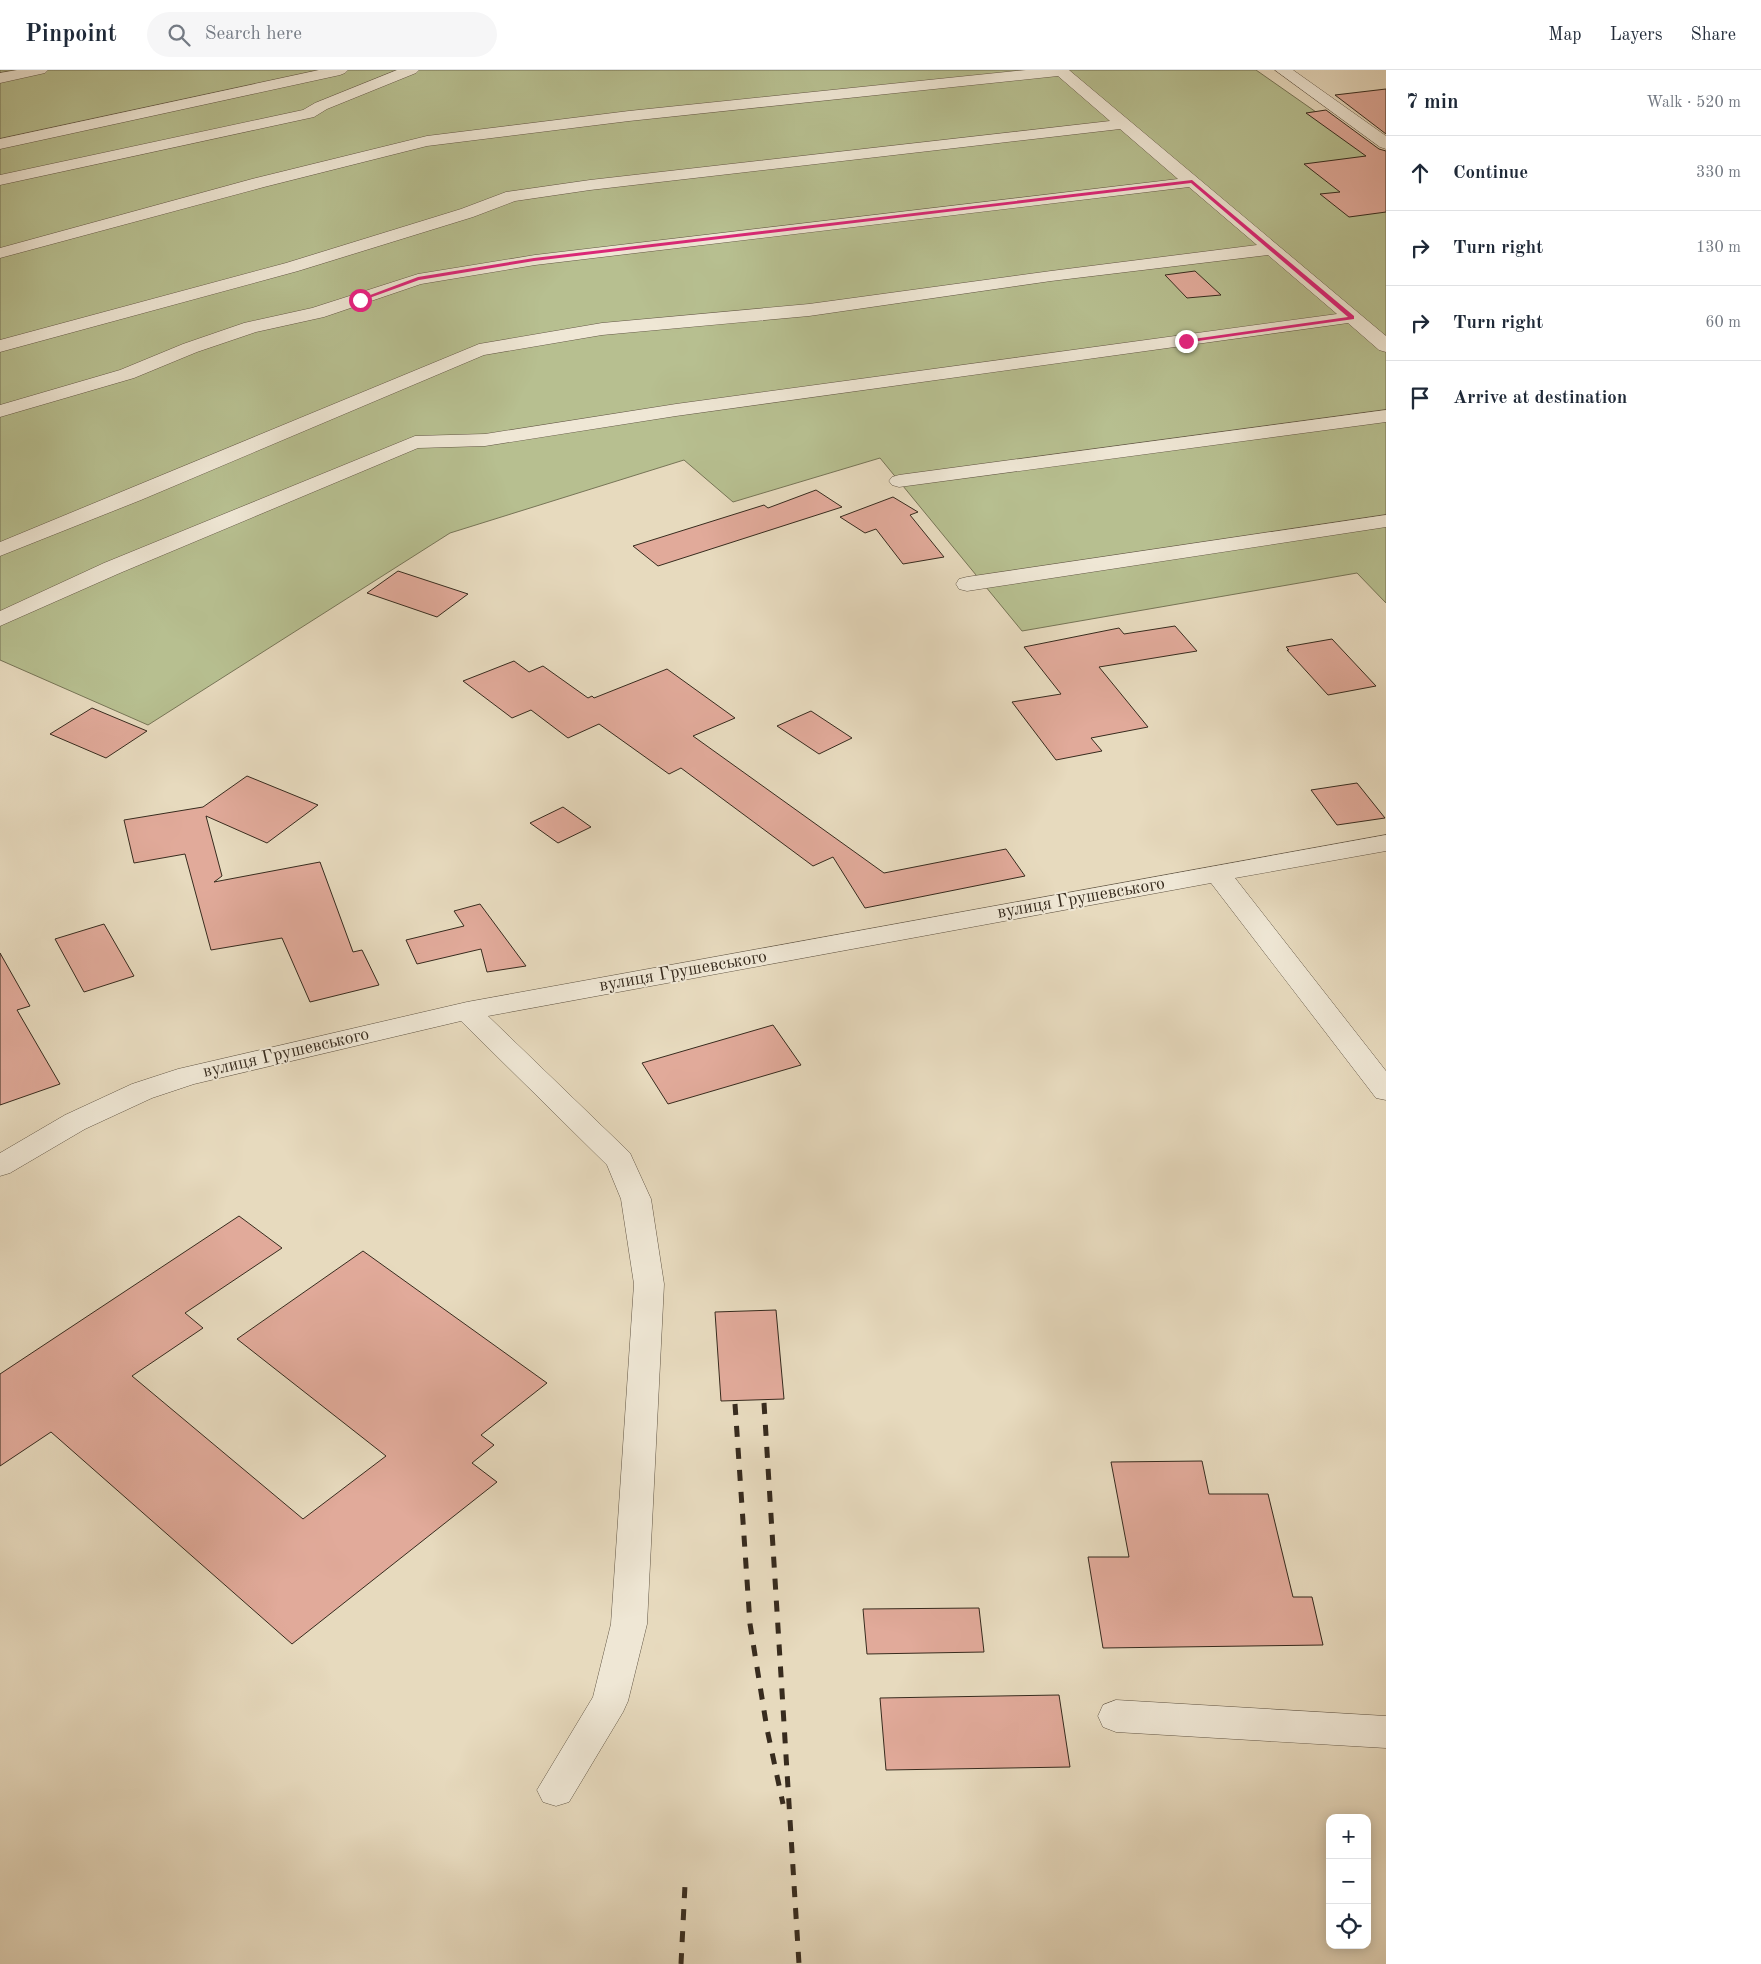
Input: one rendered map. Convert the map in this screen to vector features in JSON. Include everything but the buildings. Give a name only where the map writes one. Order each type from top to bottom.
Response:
[{"type":"street","points":[[0,78],[40,70]]},
{"type":"street","points":[[0,144],[340,70]]},
{"type":"street","points":[[0,180],[308,114],[321,106],[411,70]]},
{"type":"street","points":[[0,253],[258,183],[427,141],[629,116],[1060,70],[1386,346]]},
{"type":"street","points":[[1283,70],[1386,144]]},
{"type":"street","points":[[0,346],[292,267],[467,213],[512,196],[590,185],[1124,124]]},
{"type":"street","points":[[0,411],[127,374],[190,348],[251,327],[325,310],[418,278],[534,260],[1192,182]]},
{"type":"street","points":[[0,550],[134,496],[479,350],[602,329],[809,310],[1042,277],[1271,249]]},
{"type":"street","points":[[0,619],[112,568],[414,442],[484,440],[695,407],[1352,318]]},
{"type":"street","points":[[899,481],[1386,416]]},
{"type":"street","points":[[967,584],[1386,521]]},
{"type":"street","name":"вулиця Грушевського","points":[[0,1166],[75,1122],[142,1090],[188,1076],[467,1011],[1386,842]]},
{"type":"street","points":[[1217,874],[1386,1091]]},
{"type":"street","points":[[467,1011],[620,1160],[636,1199],[649,1284],[629,1624],[610,1701],[556,1790]]},
{"type":"street","points":[[1116,1716],[1386,1732]]},
{"type":"green space","points":[[0,70],[1256,70],[1386,161],[1386,603],[1357,573],[1022,631],[880,458],[733,502],[684,460],[450,533],[148,725],[0,660]]},
{"type":"railway","points":[[764,1403],[799,1964]]},
{"type":"railway","points":[[735,1404],[750,1624],[767,1729],[783,1804]]},
{"type":"railway","points":[[681,1964],[685,1885]]},
{"type":"route","points":[[360,300],[418,278],[534,260],[1192,182],[1352,318],[1186,341]]}]
